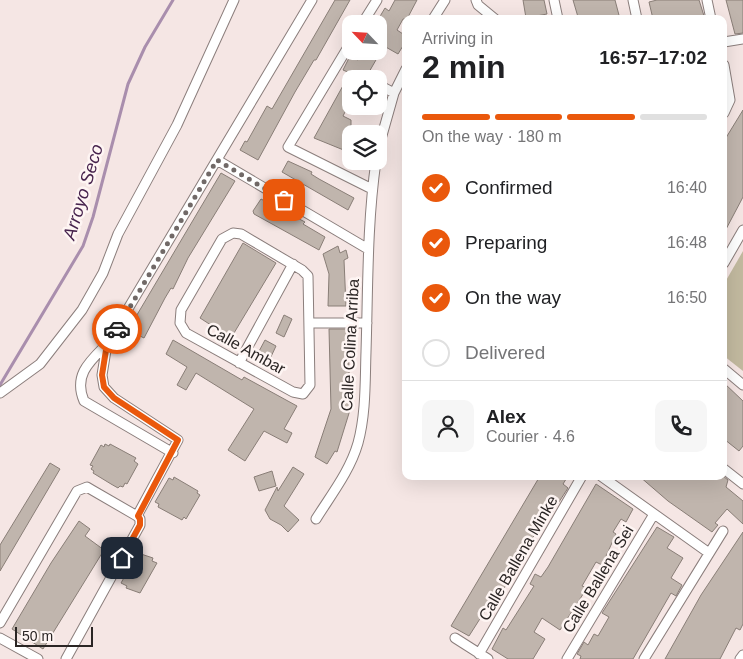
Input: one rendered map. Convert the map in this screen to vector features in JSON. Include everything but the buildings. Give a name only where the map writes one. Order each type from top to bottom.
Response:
[{"type":"street","points":[[0,393],[40,364],[82,310],[103,273],[118,234],[177,125],[234,0]]},
{"type":"street","points":[[173,453],[84,401],[80,392],[80,382],[87,363],[107,344],[312,0]]},
{"type":"street","points":[[367,15],[376,0]]},
{"type":"street","points":[[436,15],[445,0]]},
{"type":"street","points":[[476,0],[478,5],[490,15]]},
{"type":"street","points":[[554,0],[557,15]]},
{"type":"street","points":[[633,0],[636,15]]},
{"type":"street","points":[[707,0],[710,15]]},
{"type":"street","points":[[727,42],[743,39]]},
{"type":"street","points":[[342,57],[288,146],[372,189]]},
{"type":"street","points":[[385,125],[394,93],[402,77]]},
{"type":"street","points":[[727,82],[730,100],[727,106]]},
{"type":"street","points":[[387,89],[394,93]]},
{"type":"street","points":[[217,160],[368,249]]},
{"type":"street","name":"Calle Colina Arriba","points":[[316,519],[344,474],[358,443],[364,401],[368,249],[375,170]]},
{"type":"street","points":[[727,258],[743,230]]},
{"type":"street","name":"Calle Ambar","points":[[293,264],[241,234],[233,233],[222,240],[180,310],[180,323],[186,333],[293,392],[304,394],[310,385],[310,323]]},
{"type":"street","points":[[239,362],[293,264],[308,276],[310,323],[367,323]]},
{"type":"street","points":[[107,344],[102,375],[104,387],[114,398],[178,440],[173,453],[138,516]]},
{"type":"street","points":[[727,372],[743,385]]},
{"type":"street","points":[[727,471],[743,484]]},
{"type":"street","name":"Calle Ballena Minke","points":[[484,657],[580,480]]},
{"type":"street","points":[[606,480],[709,553]]},
{"type":"street","points":[[0,623],[77,491],[87,488],[138,516],[140,525],[66,659]]},
{"type":"street","name":"Calle Ballena Sei","points":[[567,659],[654,514]]},
{"type":"street","points":[[644,659],[723,531]]},
{"type":"street","points":[[0,638],[38,659]]},
{"type":"street","points":[[455,638],[484,657]]},
{"type":"street","points":[[740,659],[743,655]]},
{"type":"shaded area","points":[[743,251],[743,371],[727,358],[727,279]]},
{"type":"waterway","name":"Arroyo Seco","points":[[0,385],[83,246],[93,217],[128,84],[145,47],[173,0]]},
{"type":"way so far","points":[[117,329],[217,160],[284,200]]},
{"type":"route","points":[[117,329],[107,344],[102,375],[104,387],[114,398],[178,440],[138,516],[140,525],[122,558]]}]
